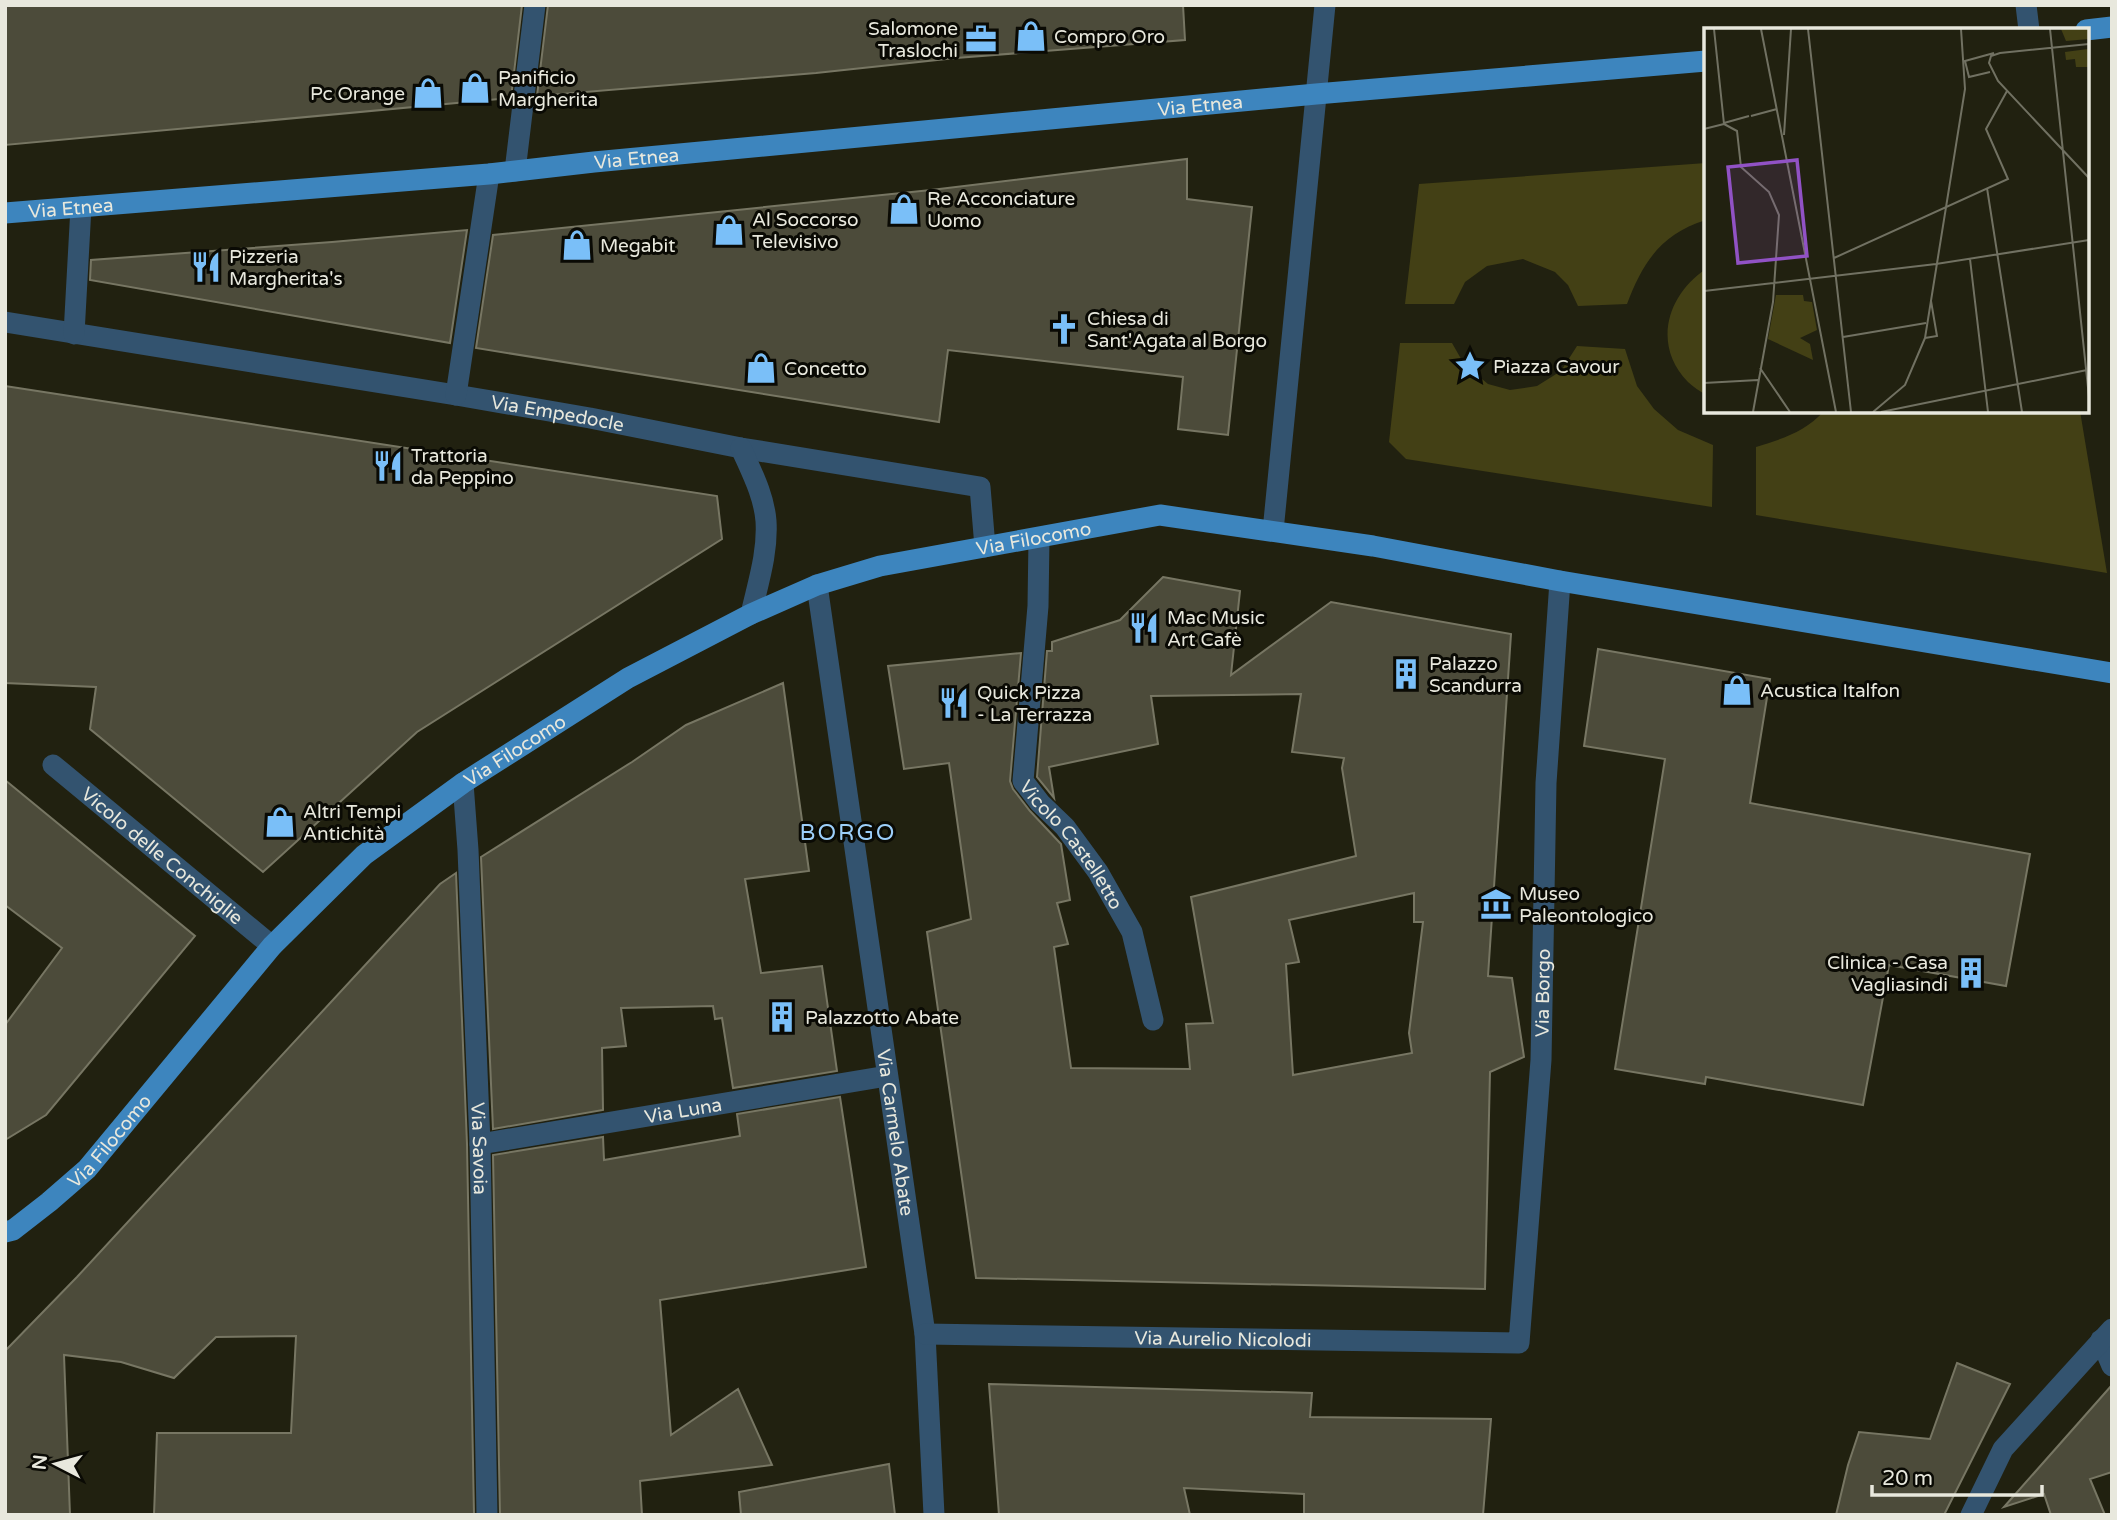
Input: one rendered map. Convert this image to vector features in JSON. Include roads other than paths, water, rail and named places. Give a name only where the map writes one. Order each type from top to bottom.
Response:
[{"type":"main road","points":[[2089,30],[2112,27]]},
{"type":"main road","name":"Via Etnea","points":[[5,213],[489,174],[1315,94],[1704,61]]},
{"type":"main road","name":"Via Filocomo","points":[[5,1232],[13,1230],[87,1169],[272,946],[364,855],[463,783],[628,678],[751,614],[817,585],[880,566],[1160,515],[1373,546],[1560,581],[2112,673]]},
{"type":"street","points":[[515,171],[535,5]]},
{"type":"street","points":[[1273,531],[1325,5]]},
{"type":"street","points":[[2026,5],[2029,28]]},
{"type":"street","points":[[456,395],[489,174]]},
{"type":"street","points":[[74,334],[81,207]]},
{"type":"street","name":"Via Empedocle","points":[[5,321],[456,395],[980,487],[985,547]]},
{"type":"street","points":[[741,447],[758,489],[766,519],[765,550],[751,614]]},
{"type":"street","name":"Vicolo Castelletto","points":[[1039,538],[1038,606],[1023,781],[1040,803],[1065,827],[1092,863],[1132,932],[1153,1020]]},
{"type":"street","name":"Via Borgo","points":[[1519,1343],[1541,1060],[1546,783],[1560,581]]},
{"type":"street","name":"Via Carmelo Abate","points":[[817,585],[925,1334],[934,1515]]},
{"type":"street","name":"Vicolo delle Conchiglie","points":[[53,765],[272,946]]},
{"type":"street","name":"Via Savoia","points":[[463,783],[480,1144],[487,1515]]},
{"type":"street","name":"Via Luna","points":[[480,1144],[887,1076]]},
{"type":"street","name":"Via Aurelio Nicolodi","points":[[925,1334],[1519,1343]]},
{"type":"street","points":[[2107,1334],[2112,1366]]},
{"type":"street","points":[[1970,1515],[2003,1449],[2107,1334]]},
{"type":"place","name":"Compro Oro","points":[[1031,36]]},
{"type":"place","name":"Salomone Traslochi","points":[[981,39]]},
{"type":"place","name":"Panificio Margherita","points":[[475,88]]},
{"type":"place","name":"Pc Orange","points":[[428,93]]},
{"type":"place","name":"Re Acconciature Uomo","points":[[904,209]]},
{"type":"place","name":"Al Soccorso Televisivo","points":[[729,230]]},
{"type":"place","name":"Megabit","points":[[577,245]]},
{"type":"place","name":"Pizzeria Margherita's","points":[[206,267]]},
{"type":"place","name":"Chiesa di Sant'Agata al Borgo","points":[[1064,329]]},
{"type":"place","name":"Piazza Cavour","points":[[1470,366]]},
{"type":"place","name":"Concetto","points":[[761,368]]},
{"type":"place","name":"Trattoria da Peppino","points":[[388,466]]},
{"type":"place","name":"Mac Music Art Cafè","points":[[1144,628]]},
{"type":"place","name":"Palazzo Scandurra","points":[[1406,674]]},
{"type":"place","name":"Acustica Italfon","points":[[1737,690]]},
{"type":"place","name":"Quick Pizza - La Terrazza","points":[[954,703]]},
{"type":"place","name":"Altri Tempi Antichità","points":[[280,822]]},
{"type":"place","name":"Museo Paleontologico","points":[[1496,904]]},
{"type":"place","name":"Clinica - Casa Vagliasindi","points":[[1971,973]]},
{"type":"place","name":"Palazzotto Abate","points":[[782,1017]]},
{"type":"district","name":"BORGO","points":[[848,832]]}]
